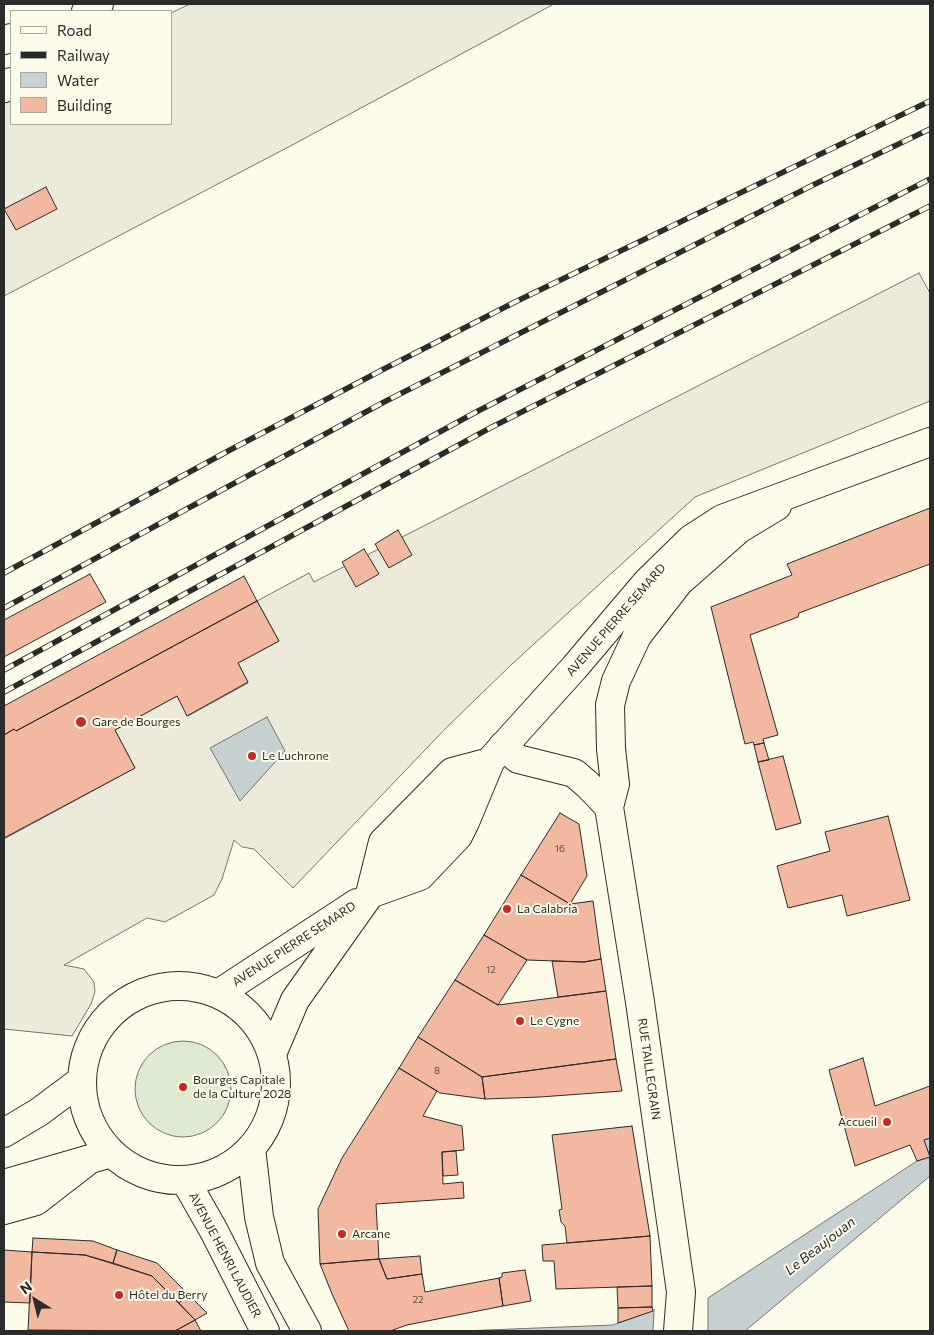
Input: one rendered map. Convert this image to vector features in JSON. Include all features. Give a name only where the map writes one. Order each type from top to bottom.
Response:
[{"type":"main road","points":[[88,10],[99,4]]},
{"type":"main road","name":"AVENUE PIERRE SEMARD","points":[[272,1054],[295,1000],[370,894],[574,668],[647,582],[691,539],[722,519],[930,442]]},
{"type":"main road","name":"RUE TAILLEGRAIN","points":[[678,1325],[681,1292],[640,1002],[608,807],[615,784],[611,749],[610,705],[616,681],[637,636],[679,582],[739,529],[806,488]]},
{"type":"main road","points":[[496,754],[574,773],[588,784],[608,807]]},
{"type":"main road","name":"AVENUE PIERRE SEMARD","points":[[218,994],[370,894]]},
{"type":"main road","points":[[4,1184],[100,1156],[155,1177],[185,1180],[200,1178],[236,1162],[251,1148],[265,1127],[274,1103],[276,1079],[272,1054],[260,1030],[242,1009],[218,994],[200,988],[176,986],[152,990],[133,998],[116,1009],[99,1029],[87,1052],[82,1080],[85,1106],[100,1156]]},
{"type":"main road","points":[[4,1133],[15,1119],[39,1112],[82,1080]]},
{"type":"main road","points":[[251,1148],[259,1217],[270,1263],[307,1331]]},
{"type":"main road","points":[[4,1210],[36,1201],[100,1156]]},
{"type":"main road","name":"AVENUE HENRI LAUDIER","points":[[185,1180],[214,1231],[265,1331]]},
{"type":"green space","name":"Bourges Capitale de la Culture 2028","points":[[183,1041],[202,1044],[217,1055],[228,1070],[231,1089],[228,1108],[217,1123],[202,1134],[183,1137],[164,1134],[149,1123],[138,1108],[135,1089],[138,1070],[149,1055],[164,1044]]},
{"type":"shaded area","points":[[190,4],[554,4],[296,143],[4,296],[4,103],[10,100],[10,125],[172,125],[172,13]]},
{"type":"shaded area","points":[[919,273],[930,293],[930,401],[695,497],[511,665],[446,728],[293,888],[254,849],[242,847],[234,840],[222,879],[214,895],[165,922],[147,918],[64,965],[84,969],[94,982],[95,992],[91,1004],[72,1036],[4,1029],[4,839],[135,768],[115,730],[177,696],[188,716],[248,683],[238,663],[279,641],[257,601],[309,573],[314,582]]},
{"type":"water","points":[[267,717],[285,751],[240,801],[210,748]]},
{"type":"water","points":[[930,1138],[930,1157],[924,1140]]},
{"type":"water","name":"Le Beaujouan","points":[[930,1157],[930,1176],[745,1331],[708,1331],[708,1298],[917,1161]]},
{"type":"water","points":[[654,1310],[653,1331],[462,1331],[613,1325]]},
{"type":"building","points":[[46,187],[57,209],[16,230],[4,209]]},
{"type":"building","points":[[930,508],[930,564],[799,613],[798,617],[750,635],[778,735],[763,739],[764,743],[754,745],[753,742],[745,744],[711,607],[792,575],[787,564]]},
{"type":"building","points":[[398,530],[412,555],[389,568],[375,544]]},
{"type":"building","points":[[364,549],[379,574],[356,587],[342,562]]},
{"type":"building","points":[[90,574],[106,602],[4,657],[4,620]]},
{"type":"building","points":[[244,576],[257,601],[16,731],[14,729],[4,735],[4,706]]},
{"type":"building","name":"Gare de Bourges","points":[[257,601],[279,641],[238,663],[248,682],[187,716],[177,696],[115,730],[135,768],[4,838],[4,735],[14,729],[16,731]]},
{"type":"building","points":[[764,743],[769,760],[758,762],[754,745]]},
{"type":"building","points":[[783,756],[801,823],[776,830],[758,762]]},
{"type":"building","points":[[560,813],[579,824],[587,876],[570,904],[521,875]]},
{"type":"building","points":[[888,816],[910,900],[847,916],[842,895],[788,908],[777,866],[830,851],[825,832]]},
{"type":"building","points":[[521,875],[570,904],[593,901],[601,959],[584,962],[527,960],[484,935]]},
{"type":"building","points":[[484,935],[527,960],[498,1005],[455,980]]},
{"type":"building","points":[[601,959],[606,991],[558,997],[552,961],[584,962]]},
{"type":"building","name":"Le Cygne","points":[[455,980],[498,1005],[606,991],[616,1059],[482,1077],[418,1037]]},
{"type":"building","points":[[418,1037],[482,1077],[485,1099],[440,1093],[399,1068]]},
{"type":"building","name":"Accueil","points":[[863,1058],[875,1106],[930,1086],[930,1138],[924,1140],[930,1157],[917,1161],[910,1145],[855,1166],[829,1070]]},
{"type":"building","points":[[616,1059],[622,1091],[485,1099],[482,1077]]},
{"type":"building","points":[[399,1068],[437,1091],[423,1116],[462,1126],[464,1150],[442,1152],[443,1184],[463,1182],[464,1198],[376,1204],[379,1259],[320,1264],[318,1209],[342,1158]]},
{"type":"building","points":[[632,1126],[650,1236],[567,1243],[565,1226],[561,1222],[559,1210],[562,1209],[552,1135]]},
{"type":"building","points":[[456,1151],[458,1175],[443,1176],[442,1152]]},
{"type":"building","points":[[650,1236],[652,1286],[556,1289],[554,1261],[543,1261],[542,1245]]},
{"type":"building","points":[[33,1238],[93,1241],[117,1250],[113,1263],[85,1255],[32,1252]]},
{"type":"building","points":[[4,1250],[32,1252],[30,1303],[4,1302]]},
{"type":"building","points":[[117,1250],[157,1263],[188,1294],[179,1303],[152,1276],[113,1263]]},
{"type":"building","points":[[32,1252],[85,1255],[152,1276],[195,1320],[175,1331],[28,1330]]},
{"type":"building","points":[[420,1256],[422,1274],[387,1279],[379,1259]]},
{"type":"building","points":[[379,1259],[387,1279],[422,1274],[425,1292],[499,1278],[503,1306],[407,1325],[390,1331],[349,1331],[320,1264]]},
{"type":"building","points":[[525,1270],[531,1301],[503,1306],[499,1278],[502,1277],[502,1273]]},
{"type":"building","points":[[652,1286],[652,1307],[618,1308],[617,1287]]},
{"type":"building","points":[[188,1294],[207,1313],[195,1320],[179,1303]]},
{"type":"building","points":[[652,1307],[653,1311],[618,1323],[618,1308]]},
{"type":"building","points":[[195,1320],[201,1331],[175,1331]]},
{"type":"railway","points":[[4,573],[230,450],[515,302],[930,101]]},
{"type":"railway","points":[[4,608],[386,401],[813,185],[930,129]]},
{"type":"railway","points":[[4,670],[478,411],[930,179]]},
{"type":"railway","points":[[4,692],[490,428],[930,206]]},
{"type":"place","name":"Gare de Bourges","points":[[81,722]]},
{"type":"place","name":"Le Luchrone","points":[[252,756]]},
{"type":"place","name":"La Calabria","points":[[507,909]]},
{"type":"place","name":"Le Cygne","points":[[520,1021]]},
{"type":"place","name":"Bourges Capitale de la Culture 2028","points":[[183,1087]]},
{"type":"place","name":"Accueil","points":[[887,1122]]},
{"type":"place","name":"Arcane","points":[[342,1234]]},
{"type":"place","name":"Hôtel du Berry","points":[[119,1295]]}]
